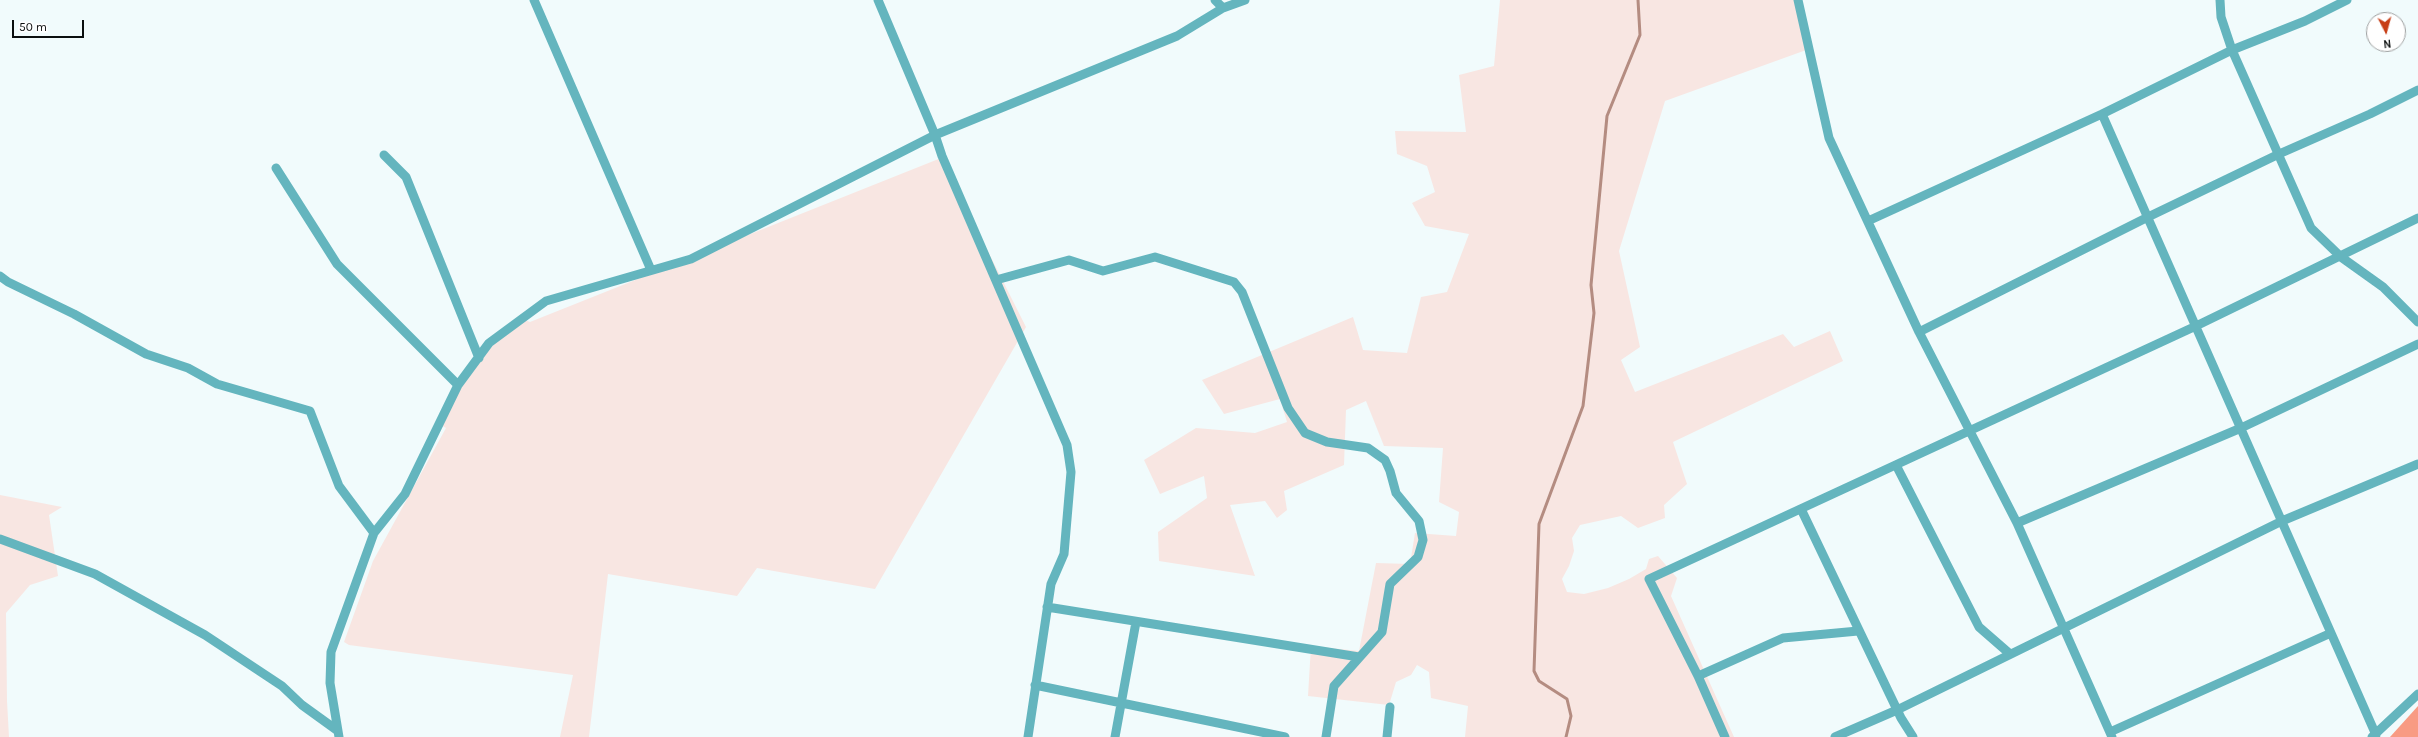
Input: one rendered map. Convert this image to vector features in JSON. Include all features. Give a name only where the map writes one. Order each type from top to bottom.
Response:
[{"type":"street","points":[[534,0],[651,270]]},
{"type":"street","points":[[878,0],[935,135],[942,156],[1067,445],[1071,472],[1064,554],[1050,584],[1028,737]]},
{"type":"street","points":[[1215,0],[1223,8]]},
{"type":"street","points":[[338,734],[330,683],[331,652],[374,533],[405,494],[458,385],[490,343],[546,301],[691,259],[935,135],[1178,36],[1223,8],[1245,0]]},
{"type":"street","points":[[1798,0],[1829,138],[1919,332],[2017,523],[2062,628],[2111,734],[2331,633]]},
{"type":"street","points":[[2220,0],[2221,17],[2232,50],[2311,228],[2341,257],[2383,287],[2418,322]]},
{"type":"street","points":[[1868,221],[2102,114],[2232,50],[2305,21],[2347,0]]},
{"type":"street","points":[[1919,332],[2148,217],[2279,154],[2370,114],[2418,90]]},
{"type":"street","points":[[2102,114],[2331,633],[2374,736],[2418,694]]},
{"type":"street","points":[[384,155],[406,177],[479,358]]},
{"type":"street","points":[[276,168],[337,264],[458,385]]},
{"type":"street","points":[[1725,737],[1698,676],[1649,579],[2196,326],[2341,257],[2418,218]]},
{"type":"street","points":[[996,280],[1069,260],[1104,271],[1155,257],[1234,282],[1242,292],[1288,408],[1305,433],[1327,442],[1368,448],[1385,460],[1390,471],[1396,493],[1419,521],[1423,540],[1418,557],[1390,584],[1382,632],[1334,686],[1326,737]]},
{"type":"street","points":[[0,276],[8,282],[74,314],[146,354],[188,368],[217,384],[310,411],[339,486],[374,533]]},
{"type":"street","points":[[2017,523],[2241,428],[2418,344]]},
{"type":"street","points":[[1835,737],[1897,710],[2282,521],[2418,464]]},
{"type":"street","points":[[1896,465],[1979,627],[2010,654]]},
{"type":"street","points":[[1801,509],[1858,631],[1897,710],[1913,737]]},
{"type":"street","points":[[0,539],[95,574],[205,635],[282,686],[302,705],[338,734]]},
{"type":"street","points":[[1047,607],[1359,657]]},
{"type":"street","points":[[1115,737],[1136,622]]},
{"type":"street","points":[[1698,676],[1783,638],[1858,631]]},
{"type":"street","points":[[1035,685],[1285,737]]},
{"type":"street","points":[[1387,737],[1390,707]]},
{"type":"shaded area","points":[[1500,0],[1798,0],[1809,49],[1665,101],[1619,251],[1640,347],[1621,360],[1635,392],[1783,334],[1794,347],[1830,331],[1843,361],[1673,442],[1687,484],[1664,505],[1665,518],[1638,528],[1621,516],[1580,525],[1572,538],[1574,551],[1569,566],[1562,579],[1567,592],[1584,594],[1608,588],[1629,579],[1646,569],[1649,559],[1658,556],[1677,578],[1671,596],[1734,737],[1465,737],[1468,706],[1431,698],[1429,672],[1417,665],[1411,675],[1396,682],[1389,705],[1308,696],[1311,646],[1359,651],[1376,563],[1410,564],[1415,533],[1456,536],[1459,512],[1439,502],[1443,448],[1384,446],[1366,401],[1346,410],[1344,465],[1284,491],[1287,510],[1277,518],[1265,501],[1230,505],[1255,576],[1159,561],[1158,532],[1207,498],[1204,476],[1160,494],[1144,460],[1196,428],[1255,433],[1287,422],[1280,399],[1224,414],[1202,380],[1353,317],[1363,350],[1407,353],[1421,297],[1447,292],[1469,234],[1425,226],[1412,203],[1435,192],[1427,166],[1397,154],[1395,131],[1466,132],[1459,75],[1494,66]]},
{"type":"shaded area","points":[[941,158],[1026,327],[875,589],[757,568],[737,596],[608,574],[589,737],[560,737],[573,675],[349,645],[344,642],[373,561],[446,428],[439,424],[458,385],[490,343],[522,319],[530,322]]},
{"type":"shaded area","points":[[0,495],[62,507],[49,515],[58,576],[30,585],[6,613],[9,737],[0,737]]},
{"type":"shaded area","points":[[2418,706],[2418,737],[2390,737]]},
{"type":"waterway","points":[[1566,737],[1571,716],[1567,699],[1539,681],[1534,671],[1539,524],[1583,406],[1594,313],[1591,285],[1607,116],[1640,35],[1638,0]]}]
